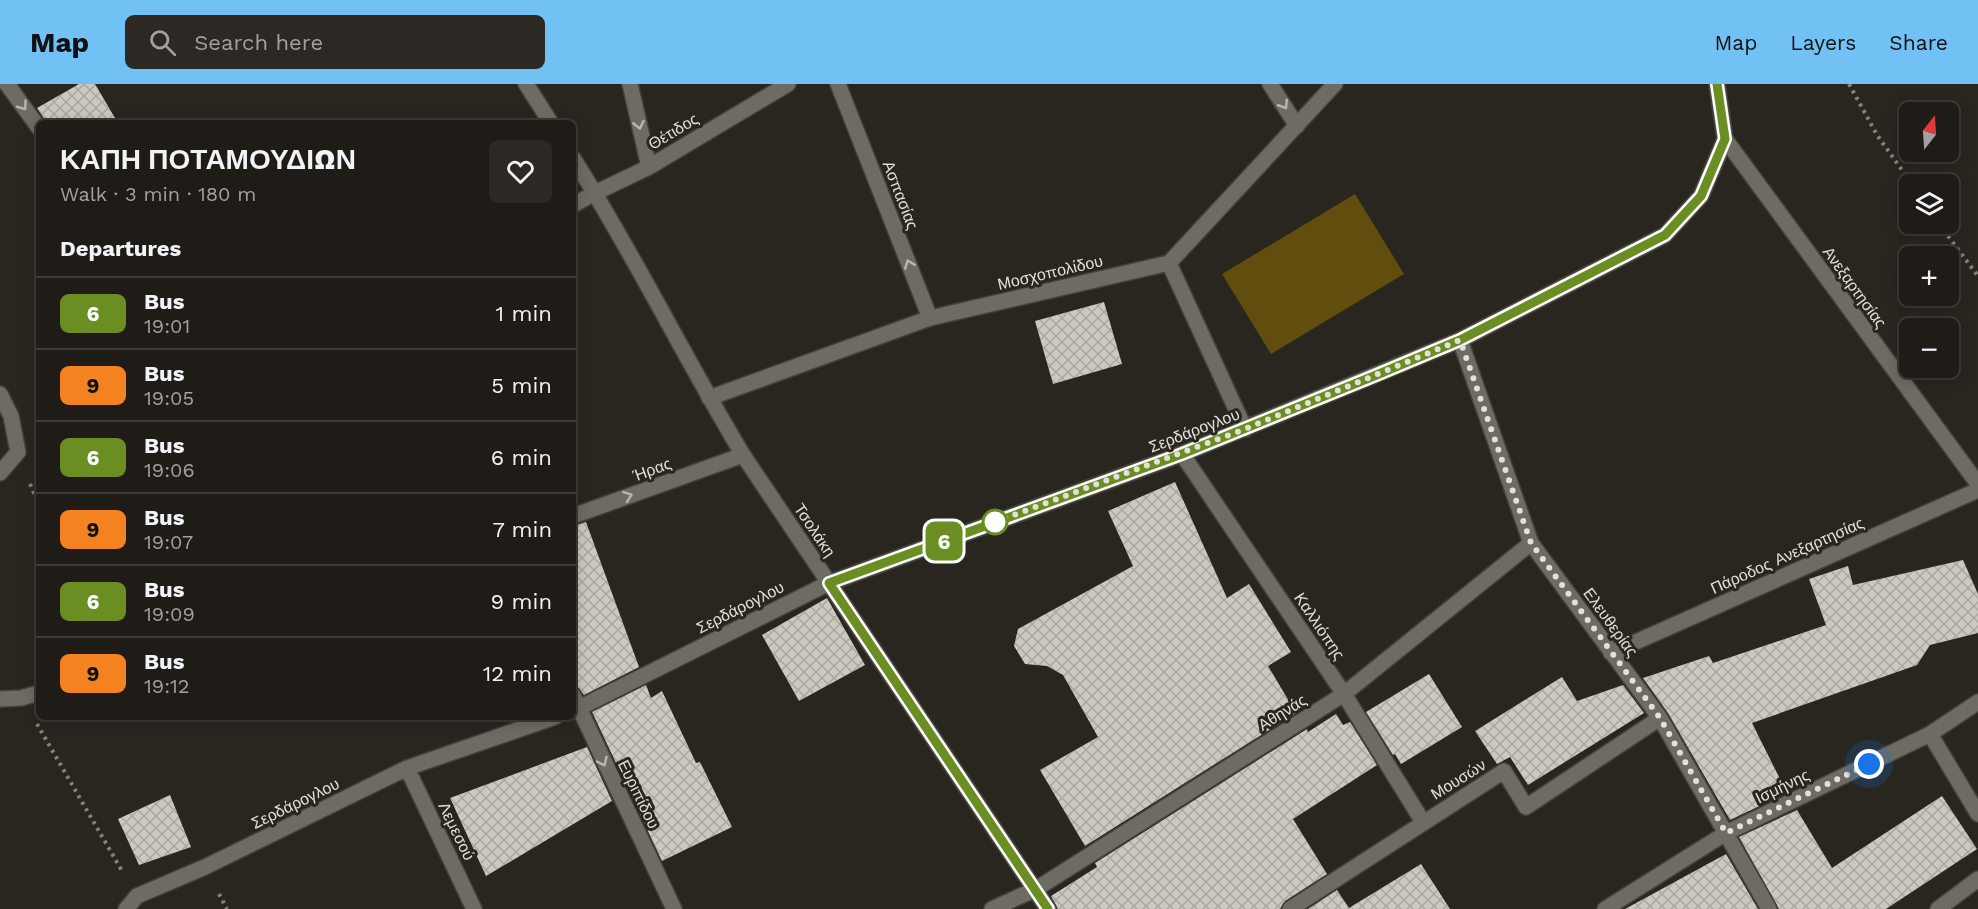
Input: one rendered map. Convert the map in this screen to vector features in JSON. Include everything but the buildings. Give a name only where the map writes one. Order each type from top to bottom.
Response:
[{"type":"street","points":[[7,84],[36,124]]},
{"type":"street","points":[[526,84],[548,120]]},
{"type":"street","points":[[630,84],[649,166]]},
{"type":"street","name":"Θέτιδος","points":[[576,203],[649,166],[788,84]]},
{"type":"street","name":"Ασπασίας","points":[[838,84],[930,318]]},
{"type":"street","points":[[1270,84],[1297,126]]},
{"type":"street","points":[[1245,429],[1169,263],[1335,84]]},
{"type":"street","points":[[1718,84],[1725,139]]},
{"type":"street","name":"Σερδάρογλου","points":[[576,705],[829,583],[1182,454],[1460,340],[1665,235],[1701,196],[1725,139]]},
{"type":"street","name":"Ανεξαρτησίας","points":[[1725,139],[1978,484]]},
{"type":"street","name":"Τσολάκη","points":[[576,163],[743,455],[1048,909]]},
{"type":"street","name":"Μοσχοπολίδου","points":[[709,398],[930,318],[1169,263]]},
{"type":"street","name":"Ελευθερίας","points":[[1460,340],[1531,543],[1660,718],[1769,909]]},
{"type":"street","points":[[0,393],[11,416],[18,452],[0,473]]},
{"type":"street","name":"Καλλιόπης","points":[[1182,454],[1344,694],[1423,822]]},
{"type":"street","name":"Ήρας","points":[[576,515],[743,455]]},
{"type":"street","name":"Πάροδος Ανεξαρτησίας","points":[[1611,653],[1978,490]]},
{"type":"street","name":"Αθηνάς","points":[[992,909],[1036,889],[1344,694],[1531,543]]},
{"type":"street","points":[[0,699],[21,698],[36,694]]},
{"type":"street","name":"Ισμήνης","points":[[1605,909],[1726,833],[1930,734],[1978,702]]},
{"type":"street","name":"Ευριπίδου","points":[[576,707],[674,909]]},
{"type":"street","name":"Μουσών","points":[[1290,909],[1504,771],[1526,807],[1660,718]]},
{"type":"street","name":"Σερδάρογλου","points":[[126,909],[137,896],[205,867],[407,768],[546,720]]},
{"type":"street","points":[[1930,734],[1978,814]]},
{"type":"street","name":"Λεμεσού","points":[[407,768],[474,909]]},
{"type":"street","points":[[1938,909],[1978,879]]},
{"type":"path","points":[[1849,84],[1877,135],[1905,174]]},
{"type":"path","points":[[1946,234],[1978,276]]},
{"type":"path","points":[[1971,269],[1978,264]]},
{"type":"path","points":[[21,698],[137,896]]},
{"type":"shaded area","points":[[1355,194],[1404,274],[1271,354],[1222,274]]},
{"type":"bus line","name":"6","points":[[1048,909],[829,583],[1182,454],[1374,376],[1460,340],[1665,235],[1701,196],[1725,139],[1717,84]]},
{"type":"route","points":[[995,522],[1182,454],[1460,340],[1531,543],[1660,718],[1726,833],[1869,764]]}]
